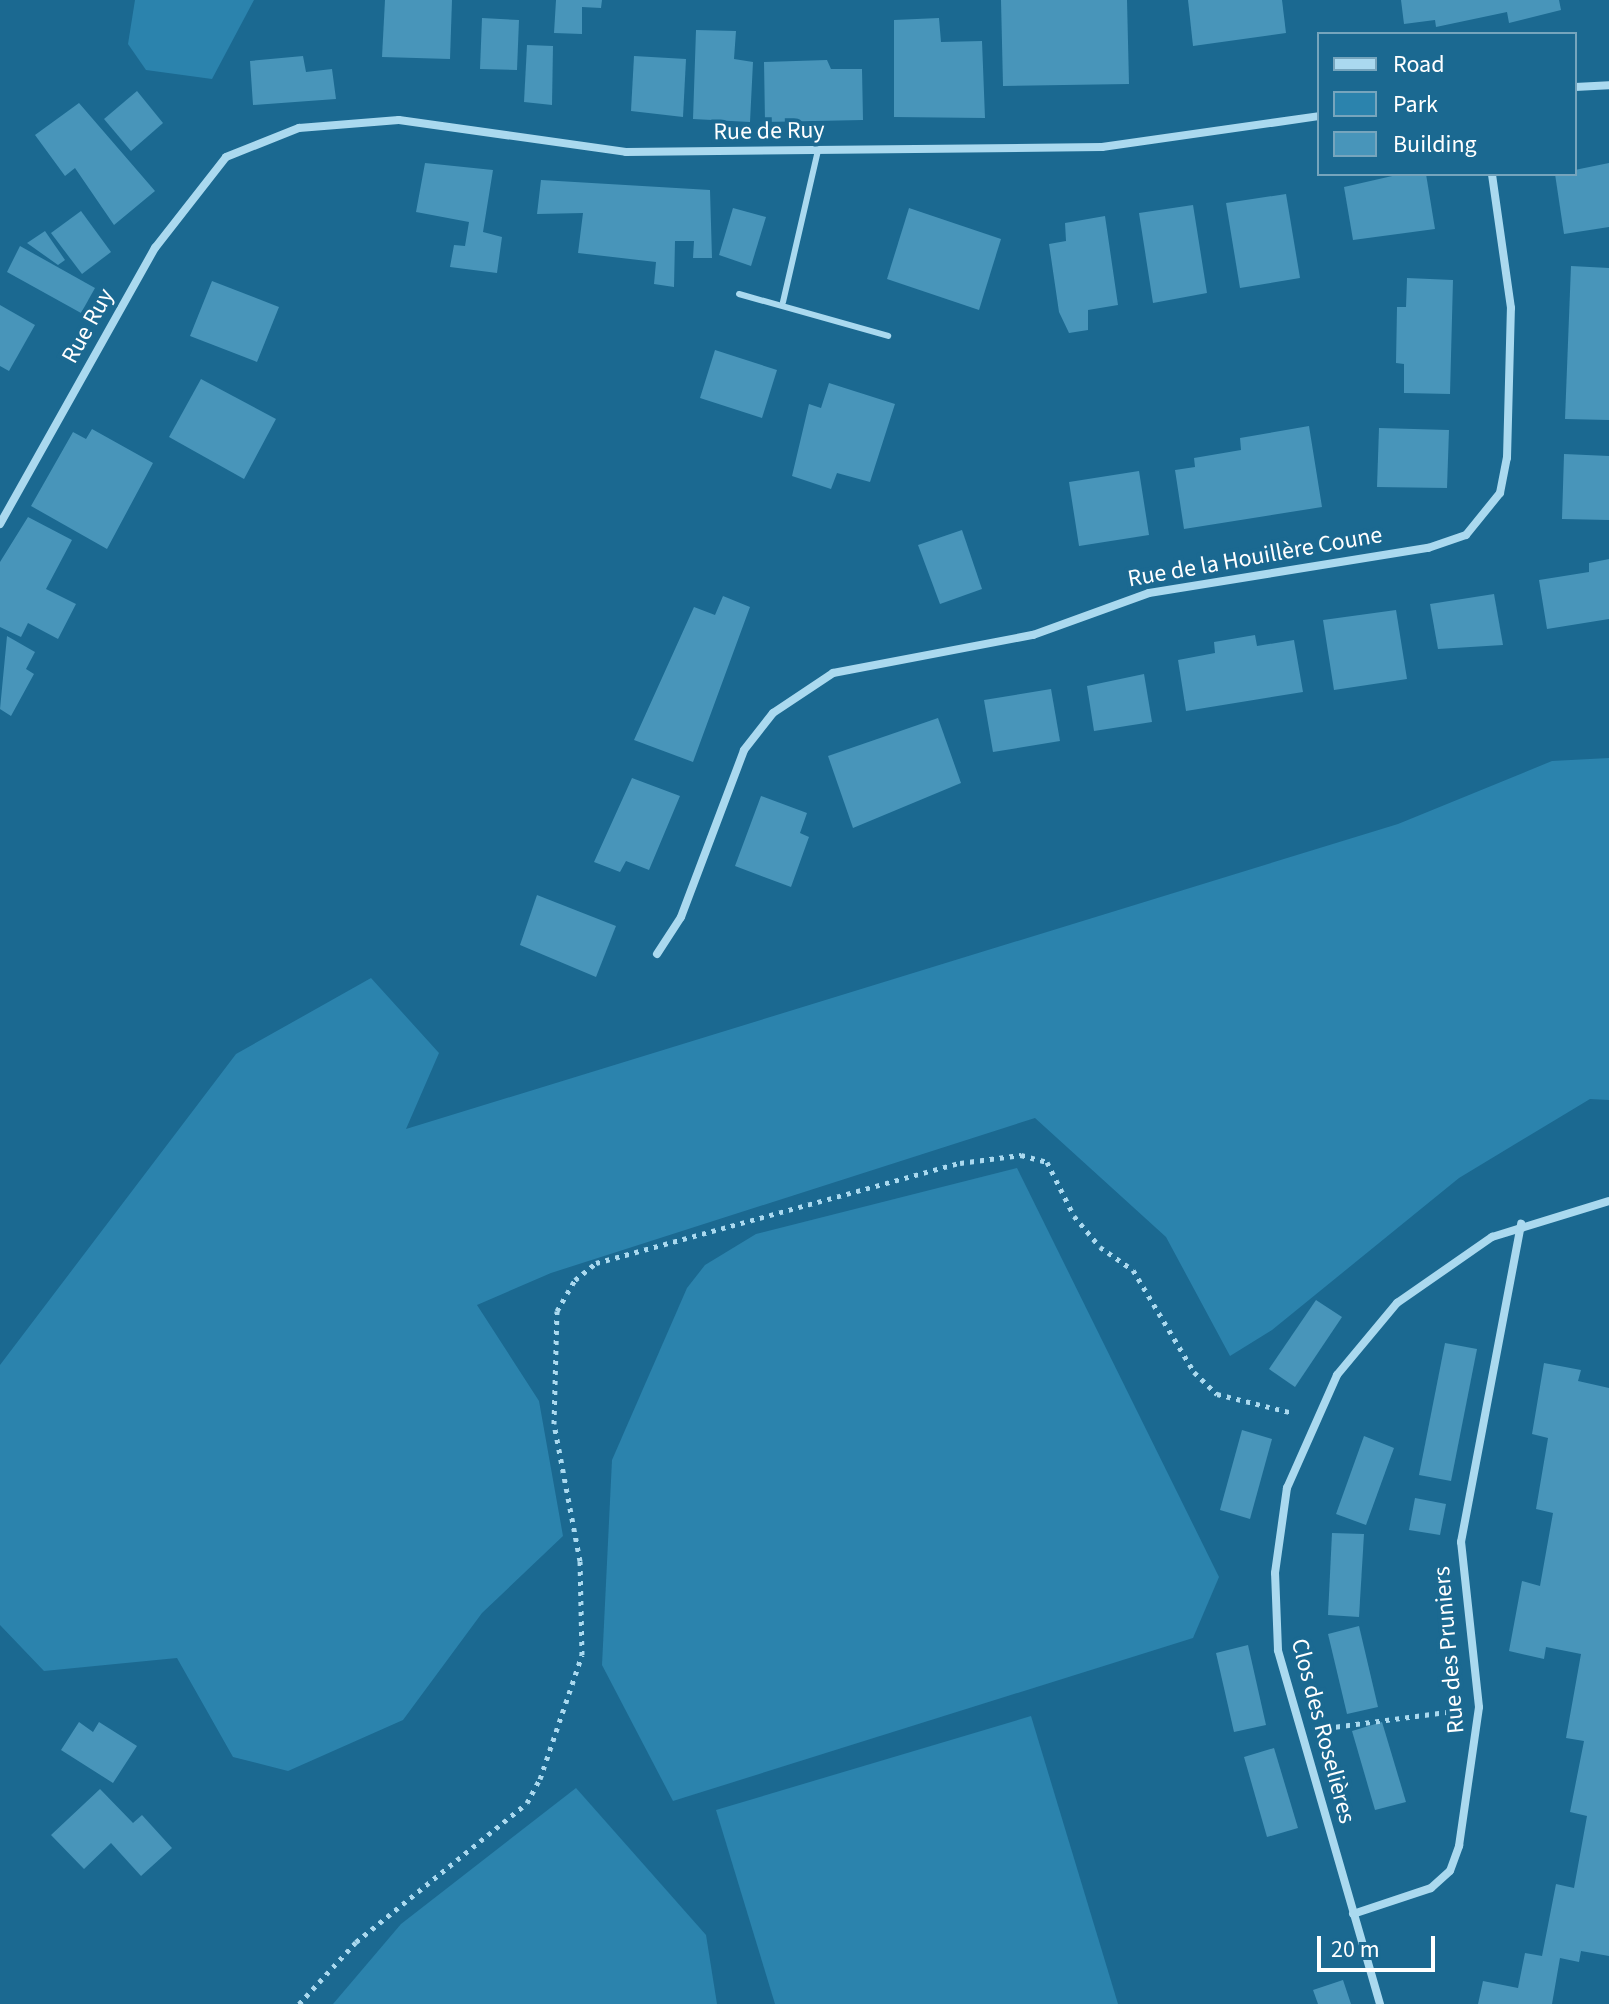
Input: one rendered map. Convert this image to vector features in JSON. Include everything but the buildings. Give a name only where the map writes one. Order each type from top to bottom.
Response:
[{"type":"street","points":[[1577,87],[1609,85]]},
{"type":"street","name":"Rue de Ruy","points":[[226,157],[299,128],[399,120],[626,152],[1102,147],[1317,116]]},
{"type":"street","name":"Rue Ruy","points":[[0,524],[155,248],[226,157]]},
{"type":"street","name":"Rue de la Houillère Coune","points":[[657,954],[681,917],[744,750],[773,713],[833,673],[1033,635],[1149,593],[1428,548],[1466,535],[1500,493],[1507,458],[1511,308],[1492,176]]},
{"type":"street","name":"Clos des Roselières","points":[[1380,2004],[1299,1734],[1278,1650],[1275,1573],[1287,1488],[1314,1417],[1354,1351],[1397,1303],[1469,1250],[1521,1224],[1609,1201]]},
{"type":"street","name":"Rue des Pruniers","points":[[1353,1914],[1431,1888],[1450,1871],[1459,1846],[1479,1711],[1461,1542],[1521,1224]]},
{"type":"lane","points":[[783,302],[818,150]]},
{"type":"lane","points":[[739,294],[783,302],[888,336]]},
{"type":"path","points":[[299,2004],[356,1942],[527,1803],[540,1779],[582,1655],[580,1561],[554,1424],[557,1311],[575,1280],[596,1263],[960,1163],[1021,1155],[1047,1162],[1057,1195],[1100,1247],[1133,1270],[1194,1372],[1217,1394],[1314,1417]]},
{"type":"path","points":[[1299,1734],[1374,1716],[1447,1711]]},
{"type":"green space","points":[[135,0],[254,0],[212,79],[146,70],[128,44]]},
{"type":"green space","points":[[1609,758],[1609,1100],[1590,1099],[1459,1178],[1272,1330],[1230,1356],[1166,1237],[1035,1118],[551,1273],[477,1305],[539,1401],[563,1536],[482,1613],[403,1720],[288,1771],[233,1757],[177,1658],[44,1671],[0,1625],[0,1365],[236,1054],[371,978],[439,1053],[406,1129],[1398,824],[1552,761]]},
{"type":"green space","points":[[1017,1168],[1219,1577],[1193,1638],[673,1801],[602,1665],[612,1460],[687,1288],[705,1265],[756,1234]]},
{"type":"green space","points":[[1031,1716],[1118,2004],[775,2004],[716,1810]]},
{"type":"green space","points":[[576,1788],[706,1935],[717,2004],[333,2004],[401,1924]]}]
